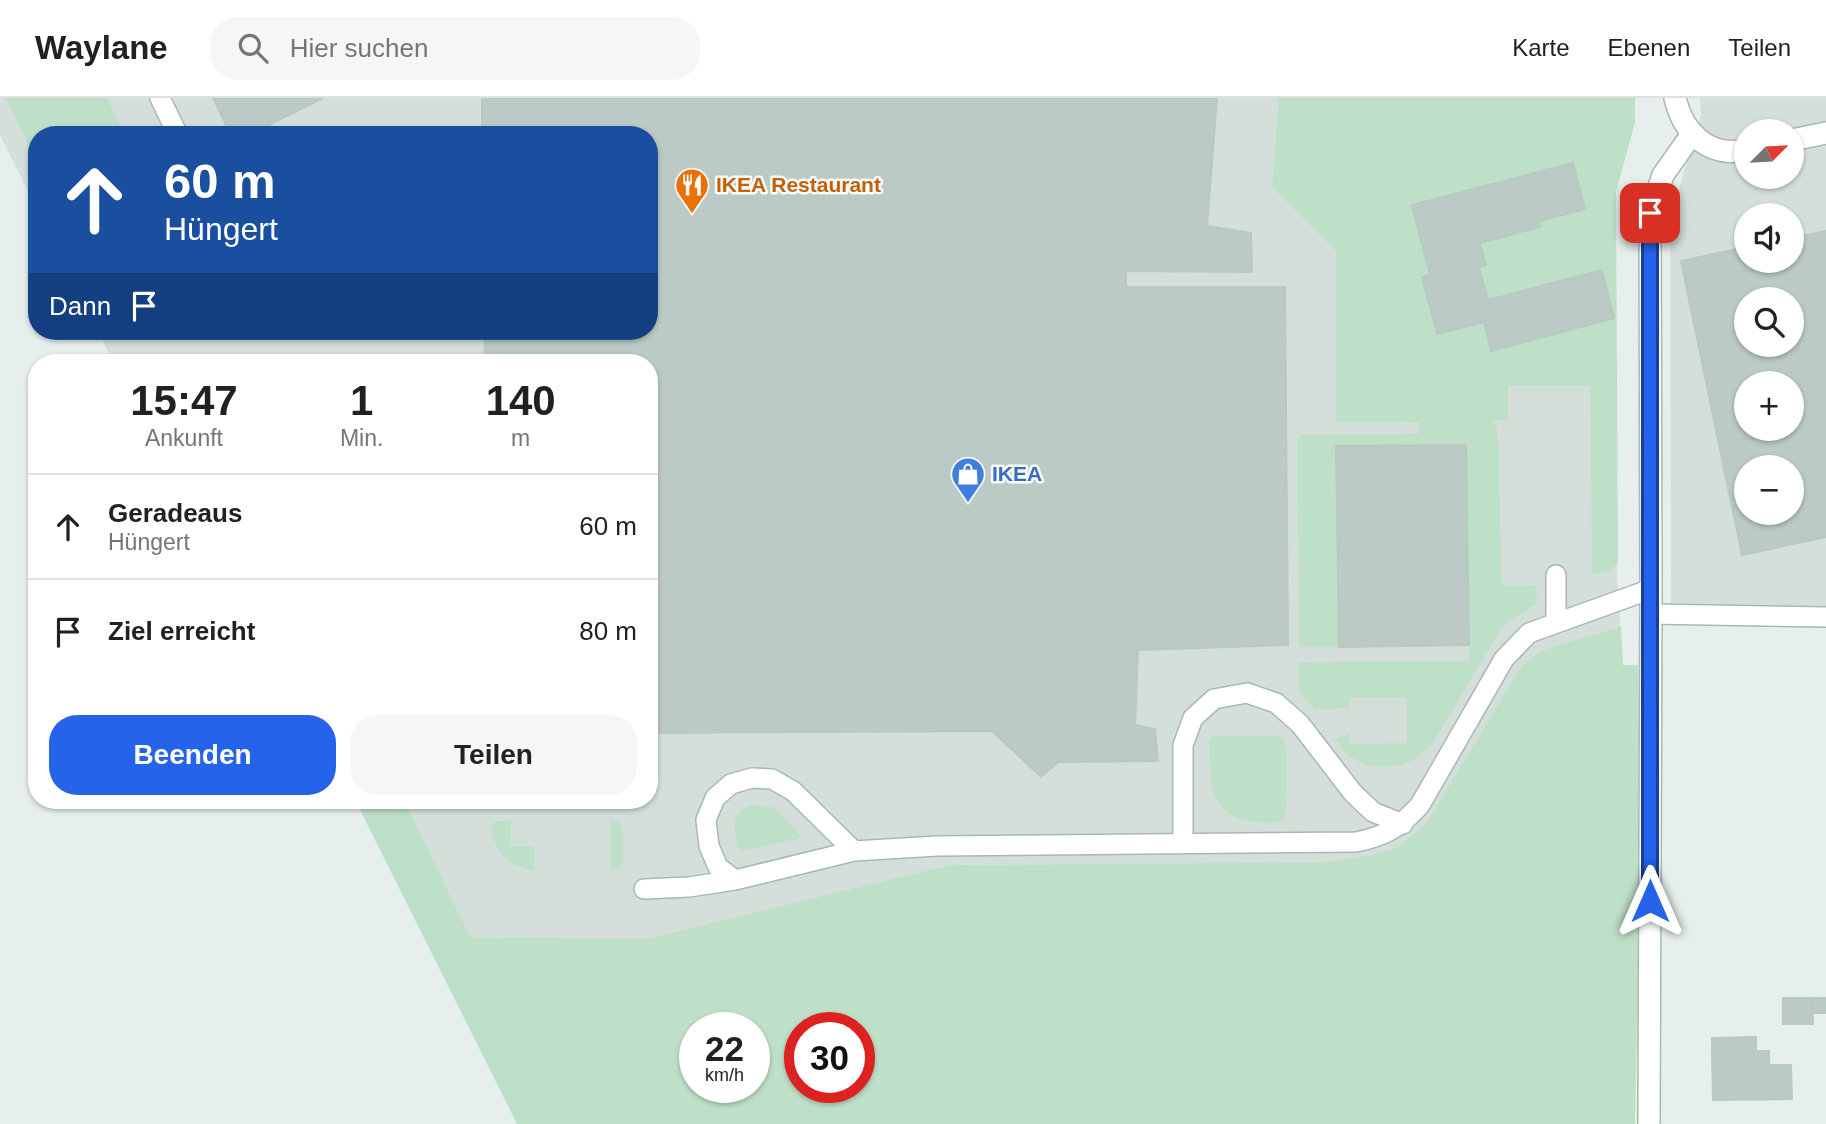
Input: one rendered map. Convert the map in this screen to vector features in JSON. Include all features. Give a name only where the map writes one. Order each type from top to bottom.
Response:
[{"type":"street","points":[[1675,98],[1680,114],[1700,142],[1725,152],[1734,151]]},
{"type":"street","points":[[1804,138],[1826,133]]},
{"type":"street","points":[[1649,1124],[1650,213],[1663,175],[1692,134]]},
{"type":"lane","points":[[160,98],[174,126]]},
{"type":"lane","points":[[1556,575],[1556,623]]},
{"type":"lane","points":[[644,889],[689,887],[735,880],[854,851],[936,846],[1356,842],[1380,837],[1403,824],[1420,805],[1504,659],[1529,633],[1651,589]]},
{"type":"lane","points":[[1651,614],[1826,617]]},
{"type":"lane","points":[[1183,844],[1183,745],[1193,718],[1214,699],[1247,692],[1276,703],[1300,724],[1353,793],[1373,812],[1403,824]]},
{"type":"lane","points":[[735,880],[718,867],[709,846],[706,820],[715,797],[731,784],[752,778],[772,779],[793,791],[854,851]]},
{"type":"shaded area","points":[[0,98],[1635,98],[1635,122],[1616,192],[1617,578],[1623,665],[1638,665],[1640,866],[1328,862],[949,865],[645,939],[469,937],[408,809],[658,809],[658,354],[109,354],[102,340],[658,340],[658,126],[28,126],[28,191],[0,135]]},
{"type":"shaded area","points":[[1700,98],[1826,98],[1826,607],[1671,605],[1670,218],[1701,116]]},
{"type":"green space","points":[[5,98],[107,98],[121,126],[28,126],[28,143]]},
{"type":"green space","points":[[1279,98],[1635,98],[1635,122],[1616,192],[1618,564],[1606,572],[1592,574],[1590,386],[1508,386],[1508,420],[1493,421],[1497,428],[1498,441],[1502,585],[1536,586],[1537,602],[1502,627],[1433,743],[1415,759],[1402,765],[1365,765],[1346,754],[1336,739],[1350,733],[1350,744],[1407,743],[1407,698],[1350,698],[1350,708],[1315,710],[1299,692],[1298,662],[1469,661],[1466,445],[1336,447],[1339,647],[1299,647],[1297,439],[1302,435],[1418,434],[1419,422],[1336,423],[1336,251],[1272,187]]},
{"type":"green space","points":[[1621,626],[1623,665],[1638,665],[1640,866],[1635,1124],[517,1124],[360,809],[408,809],[470,937],[645,939],[949,865],[1328,862],[1378,854],[1398,847],[1426,824],[1521,667],[1542,652]]},
{"type":"green space","points":[[1212,736],[1282,738],[1287,748],[1286,818],[1275,823],[1254,822],[1227,813],[1219,804],[1211,781],[1209,740]]},
{"type":"green space","points":[[751,805],[773,807],[800,837],[742,851],[737,846],[734,819],[744,808]]},
{"type":"green space","points":[[610,820],[620,822],[623,833],[623,864],[617,869],[610,869]]},
{"type":"green space","points":[[496,821],[511,821],[510,846],[534,846],[535,870],[518,866],[499,851],[491,826]]},
{"type":"building","points":[[213,98],[323,98],[266,126],[227,126]]},
{"type":"building","name":"IKEA","points":[[482,98],[1217,98],[1207,226],[1251,233],[1252,272],[1126,271],[1126,287],[1285,287],[1288,645],[1138,650],[1135,725],[1155,729],[1158,761],[1058,762],[1041,777],[992,731],[658,733],[658,354],[485,354],[484,340],[658,340],[658,126],[482,126]]},
{"type":"building","points":[[1573,163],[1585,209],[1539,221],[1540,227],[1480,243],[1486,265],[1479,267],[1488,300],[1602,270],[1614,318],[1491,351],[1484,322],[1437,334],[1422,277],[1430,275],[1412,205]]},
{"type":"building","points":[[1826,231],[1826,537],[1742,555],[1736,525],[1804,525],[1804,455],[1734,455],[1734,516],[1681,261],[1734,250],[1734,273],[1804,273],[1804,236]]},
{"type":"building","points":[[1466,445],[1469,645],[1339,647],[1336,446]]},
{"type":"building","points":[[1783,998],[1812,998],[1813,1024],[1783,1024]]},
{"type":"building","points":[[1812,998],[1826,998],[1826,1013],[1813,1013]]},
{"type":"building","points":[[1756,1037],[1756,1051],[1712,1052],[1712,1038]]},
{"type":"building","points":[[1769,1051],[1769,1065],[1791,1065],[1792,1099],[1713,1100],[1712,1052]]},
{"type":"place","name":"IKEA Restaurant","points":[[692,215]]},
{"type":"place","name":"IKEA","points":[[968,504]]},
{"type":"route","points":[[1650,213],[1650,901]]}]
